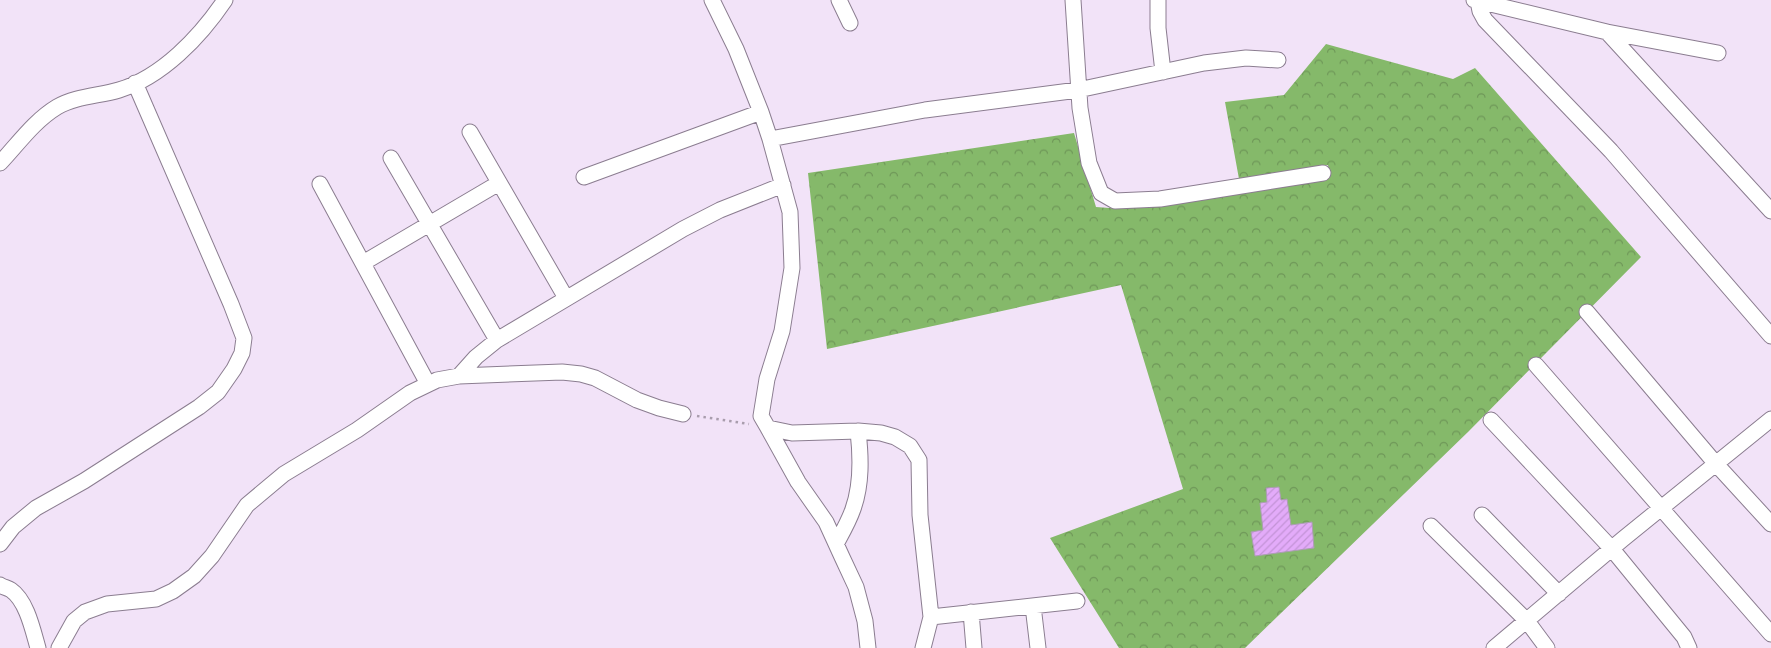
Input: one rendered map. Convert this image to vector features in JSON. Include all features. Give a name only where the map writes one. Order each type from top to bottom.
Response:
[{"type":"street","points":[[0,163],[42,117],[59,106],[78,98],[120,90],[152,76],[175,58],[217,12],[225,0]]},
{"type":"street","points":[[712,0],[736,49],[770,139],[790,212],[792,268],[782,331],[767,379],[762,416],[798,482],[826,522],[856,587],[865,621],[868,648]]},
{"type":"street","points":[[839,0],[850,23]]},
{"type":"street","points":[[1073,0],[1080,108],[1089,163],[1101,193],[1115,201],[1160,199],[1323,172]]},
{"type":"street","points":[[1158,0],[1158,28],[1163,72]]},
{"type":"street","points":[[1476,1],[1607,32],[1718,53]]},
{"type":"street","points":[[1476,1],[1485,20],[1611,152],[1771,336]]},
{"type":"street","points":[[1607,32],[1771,211]]},
{"type":"street","points":[[770,139],[925,110],[1078,90],[1204,63],[1246,58],[1278,60]]},
{"type":"street","points":[[0,544],[14,527],[36,508],[84,481],[199,407],[218,392],[234,369],[242,353],[244,338],[231,304],[136,83]]},
{"type":"street","points":[[584,177],[760,112]]},
{"type":"street","points":[[470,132],[566,298]]},
{"type":"street","points":[[391,158],[428,225],[497,340]]},
{"type":"street","points":[[363,264],[499,183]]},
{"type":"street","points":[[320,184],[428,384]]},
{"type":"street","points":[[459,376],[476,356],[497,340],[683,229],[720,210],[783,185]]},
{"type":"street","points":[[1587,312],[1716,464],[1771,524]]},
{"type":"street","points":[[1536,365],[1771,634]]},
{"type":"street","points":[[59,648],[74,621],[85,612],[107,604],[156,599],[173,592],[194,576],[212,556],[247,505],[284,474],[357,430],[410,393],[437,380],[459,376],[562,372],[581,374],[595,378],[637,400],[683,414]]},
{"type":"street","points":[[1494,648],[1771,419]]},
{"type":"street","points":[[1491,420],[1612,549],[1684,637],[1689,648]]},
{"type":"street","points":[[768,428],[792,433],[858,431],[882,433],[895,437],[910,446],[919,460],[920,515],[931,617],[923,648]]},
{"type":"street","points":[[836,544],[853,508],[860,475],[861,456],[858,431]]},
{"type":"street","points":[[1482,514],[1559,594]]},
{"type":"street","points":[[1431,526],[1527,621],[1547,648]]},
{"type":"street","points":[[0,585],[11,590],[18,598],[30,618],[38,648]]},
{"type":"street","points":[[931,617],[1076,601]]},
{"type":"street","points":[[1034,606],[1038,648]]},
{"type":"street","points":[[971,612],[974,648]]},
{"type":"path","points":[[683,414],[717,418],[768,428]]},
{"type":"green space","points":[[1326,44],[1453,79],[1475,68],[1641,257],[1468,432],[1245,648],[1119,648],[1050,538],[1183,489],[1121,285],[827,349],[808,173],[1074,133],[1096,207],[1123,209],[1330,178],[1328,165],[1239,179],[1225,102],[1284,95]]},
{"type":"building","points":[[1279,487],[1281,500],[1287,499],[1291,525],[1312,522],[1314,548],[1255,556],[1251,532],[1263,530],[1260,503],[1267,502],[1266,488]]}]
